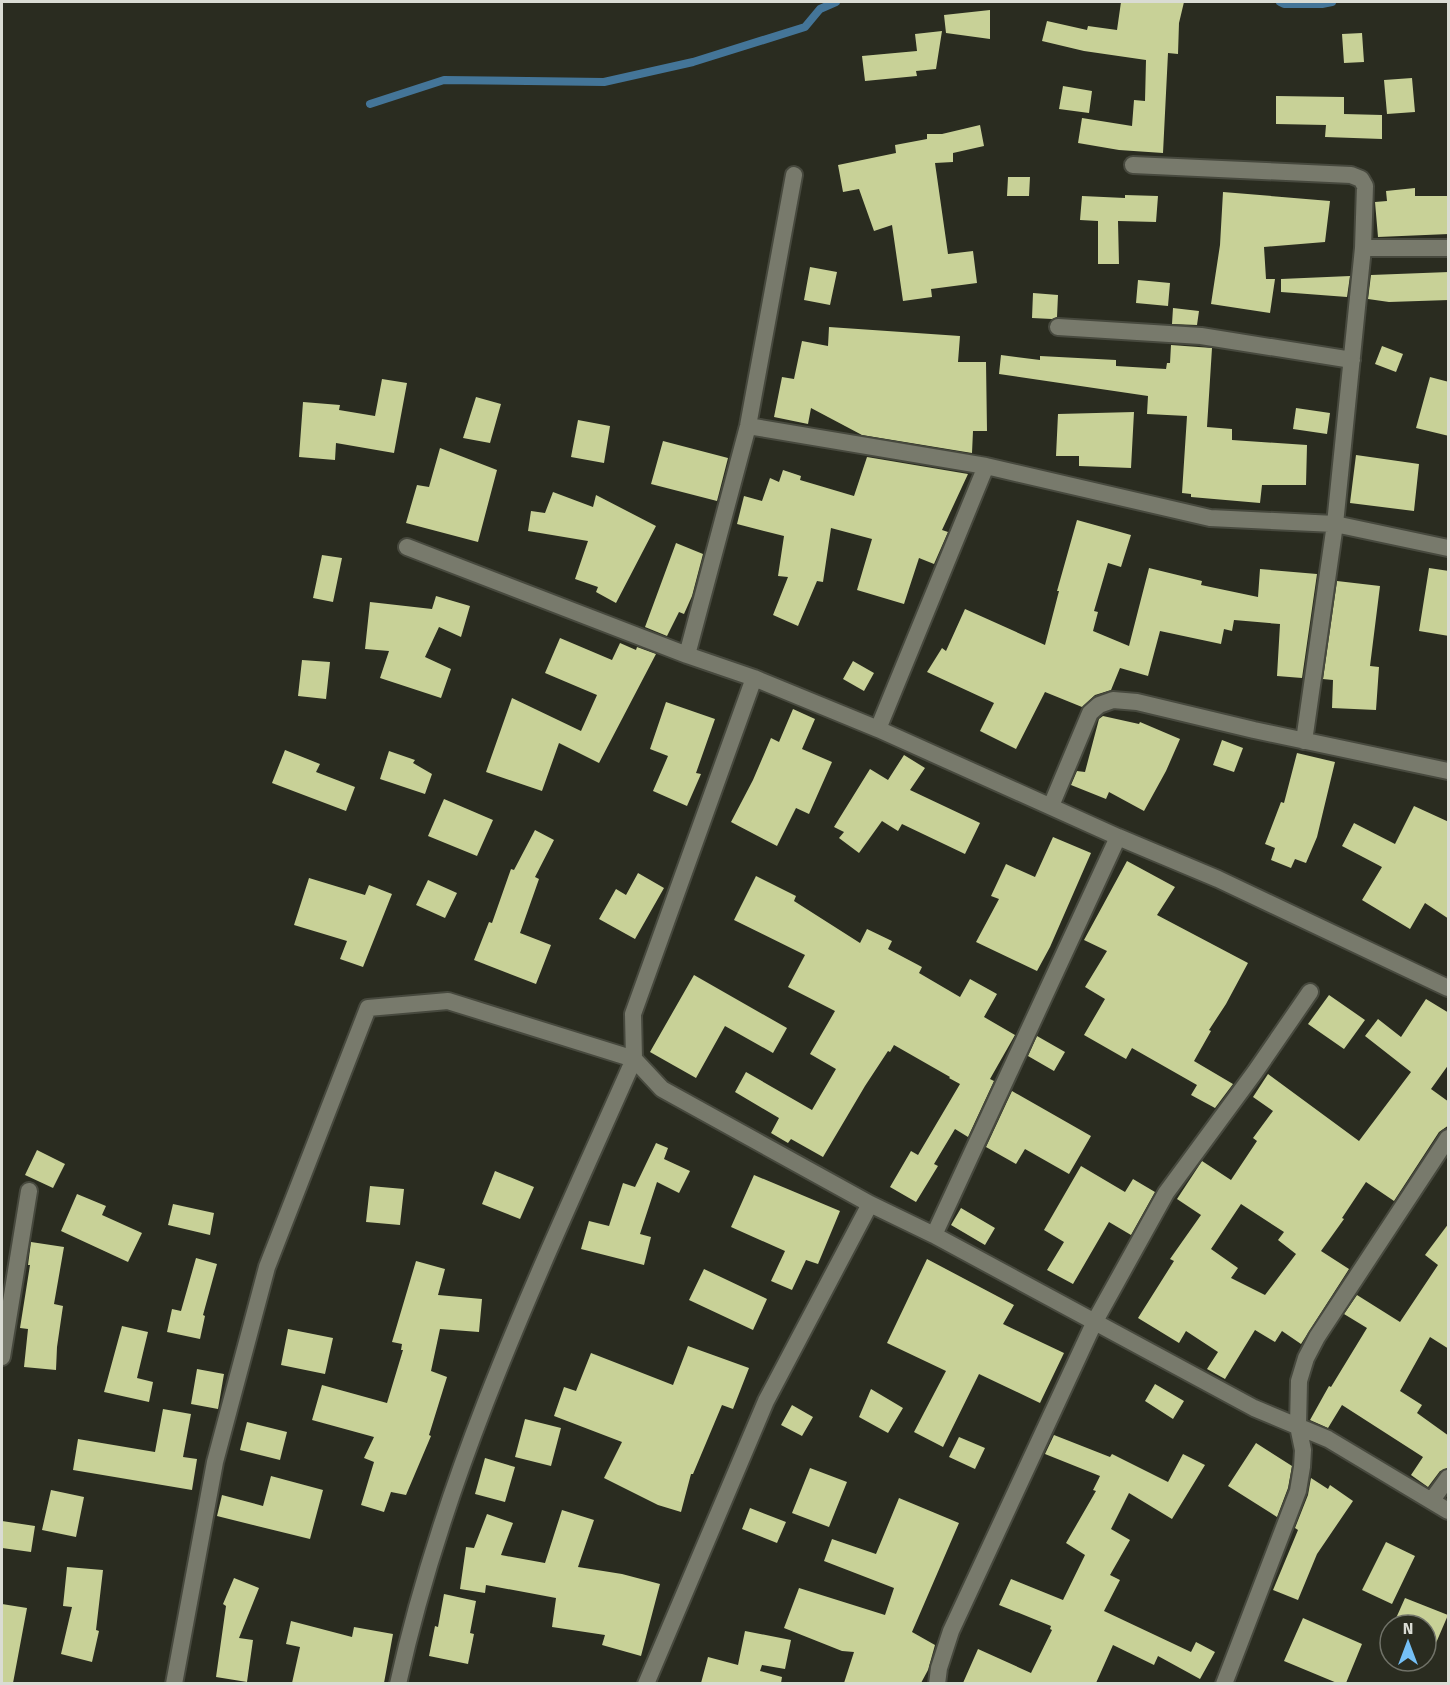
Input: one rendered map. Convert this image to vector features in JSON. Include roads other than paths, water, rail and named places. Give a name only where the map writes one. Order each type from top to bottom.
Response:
[{"type":"street","points":[[1133,165],[1330,173],[1351,175],[1361,179],[1365,186],[1363,248],[1335,524],[1304,741]]},
{"type":"street","points":[[687,655],[748,426],[794,175]]},
{"type":"street","points":[[1363,248],[1449,248]]},
{"type":"street","points":[[1058,327],[1201,336],[1352,360]]},
{"type":"street","points":[[748,426],[986,466],[1210,518],[1335,524],[1449,548]]},
{"type":"street","points":[[878,729],[986,466]]},
{"type":"street","points":[[406,547],[687,655],[754,678],[878,729],[1118,837],[1218,879],[1449,988]]},
{"type":"street","points":[[398,1683],[411,1622],[431,1554],[511,1336],[634,1059],[633,1014],[754,678]]},
{"type":"street","points":[[1051,806],[1090,713],[1099,705],[1113,700],[1137,702],[1304,741],[1449,771]]},
{"type":"street","points":[[934,1235],[1118,837]]},
{"type":"street","points":[[937,1683],[939,1668],[951,1631],[1095,1321],[1166,1193],[1255,1072],[1310,992]]},
{"type":"street","points":[[174,1683],[215,1462],[267,1267],[368,1008],[448,1001],[634,1059],[662,1089],[870,1204],[934,1235],[1254,1408],[1328,1439],[1449,1511]]},
{"type":"street","points":[[1224,1683],[1298,1491],[1303,1450],[1298,1426],[1299,1381],[1306,1358],[1317,1337],[1449,1138]]},
{"type":"street","points":[[2,1357],[29,1191]]},
{"type":"street","points":[[646,1683],[766,1401],[870,1204]]},
{"type":"street","points":[[1432,1500],[1449,1478]]},
{"type":"waterway","points":[[370,104],[444,80],[604,82],[693,62],[805,27],[820,9],[836,2]]},
{"type":"waterway","points":[[1280,2],[1284,4],[1332,2]]}]
